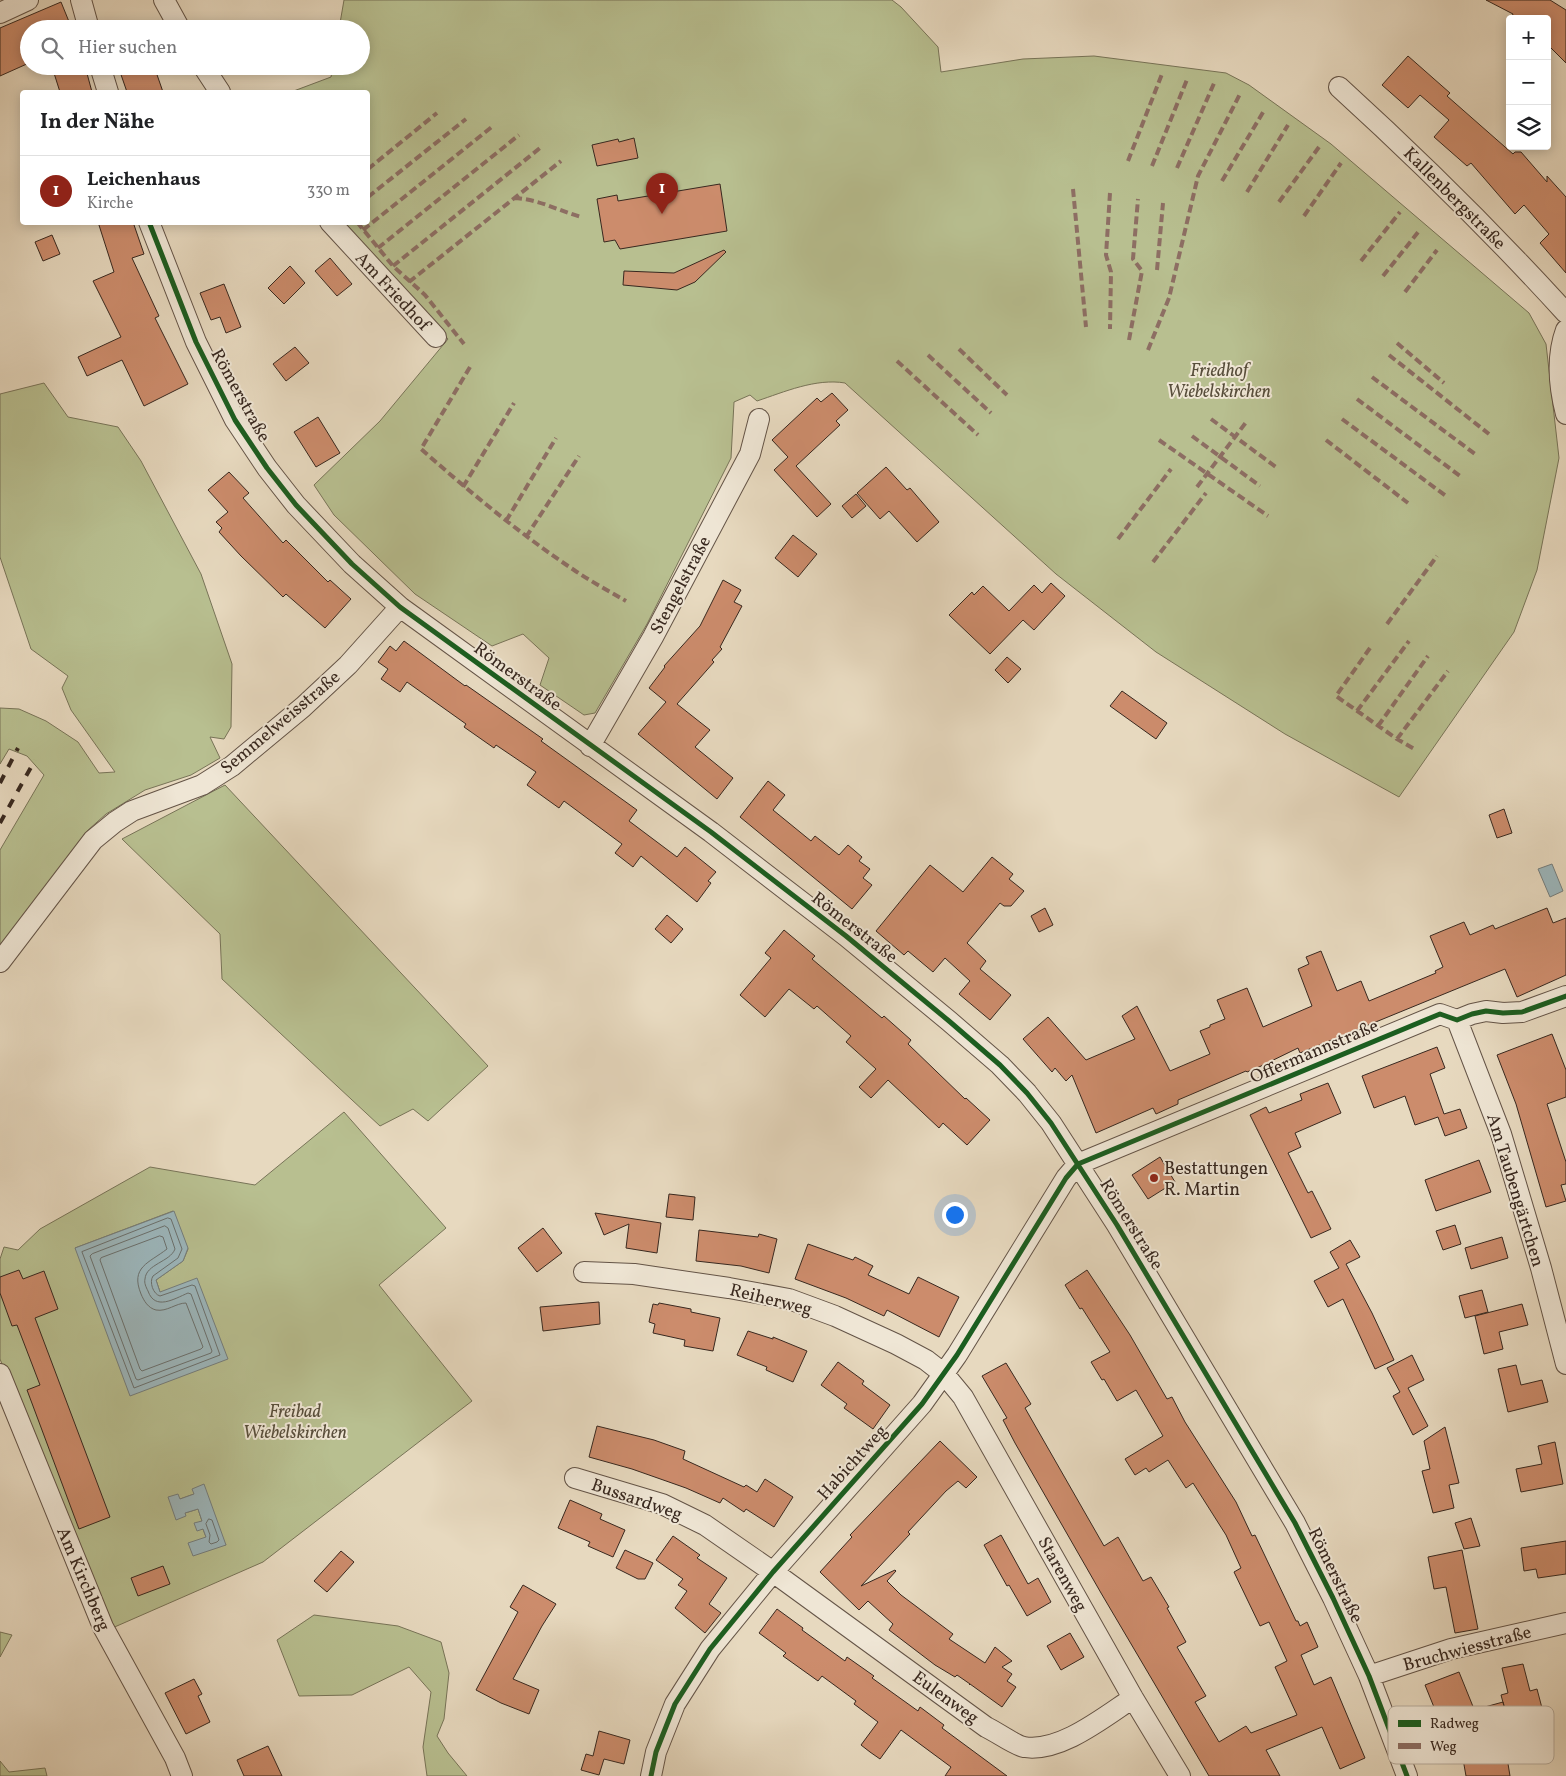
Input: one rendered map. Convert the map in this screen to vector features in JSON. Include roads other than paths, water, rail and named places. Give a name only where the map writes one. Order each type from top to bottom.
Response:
[{"type":"street","points":[[0,13],[28,0]]},
{"type":"street","points":[[81,0],[87,20]]},
{"type":"street","points":[[164,0],[175,20]]},
{"type":"street","points":[[103,75],[107,90]]},
{"type":"street","points":[[209,75],[219,90]]},
{"type":"street","name":"Kallenbergstraße","points":[[1339,87],[1394,137],[1507,249],[1566,314]]},
{"type":"street","name":"Römerstraße","points":[[149,225],[196,342],[235,420],[296,505],[352,564],[400,607],[711,832],[838,930],[949,1021],[1000,1065],[1027,1093],[1051,1123],[1117,1225],[1295,1523],[1333,1598],[1369,1676],[1388,1726]]},
{"type":"street","name":"Am Friedhof","points":[[333,225],[436,337]]},
{"type":"street","points":[[1566,330],[1562,340],[1559,372],[1566,414]]},
{"type":"street","name":"Stengelstraße","points":[[590,746],[653,637],[750,454],[758,419]]},
{"type":"street","name":"Semmelweisstraße","points":[[0,962],[93,840],[114,822],[132,811],[202,785],[232,766],[309,701],[348,665],[400,607]]},
{"type":"street","name":"Offermannstraße","points":[[1078,1164],[1425,1019],[1440,1014],[1457,1020],[1486,1011],[1503,1013],[1522,1012],[1566,996]]},
{"type":"street","name":"Am Taubengärtchen","points":[[1457,1020],[1500,1134],[1541,1268],[1566,1364]]},
{"type":"street","name":"Habichtweg","points":[[651,1776],[656,1752],[675,1704],[710,1650],[773,1572],[922,1404],[957,1355],[1066,1178],[1078,1164]]},
{"type":"street","name":"Reiherweg","points":[[584,1272],[634,1274],[789,1299],[834,1316],[896,1344],[926,1360],[944,1374]]},
{"type":"street","name":"Am Kirchberg","points":[[0,1374],[102,1627],[175,1758],[182,1776]]},
{"type":"street","name":"Starenweg","points":[[944,1374],[963,1397],[1133,1698],[1180,1776]]},
{"type":"street","name":"Bussardweg","points":[[575,1478],[662,1504],[705,1524],[773,1572]]},
{"type":"street","name":"Eulenweg","points":[[773,1572],[986,1726],[1023,1747],[1047,1746],[1072,1737],[1133,1698]]},
{"type":"street","name":"Bruchwiesstraße","points":[[1369,1676],[1451,1649],[1566,1623]]},
{"type":"street","name":"Römerstraße","points":[[1402,1764],[1407,1776]]},
{"type":"water","points":[[1552,864],[1563,891],[1550,897],[1538,869]]},
{"type":"water","points":[[174,1211],[188,1248],[183,1261],[156,1280],[160,1292],[197,1278],[228,1359],[130,1396],[75,1248]]},
{"type":"water","points":[[204,1484],[226,1545],[193,1556],[188,1543],[206,1537],[203,1529],[197,1531],[194,1523],[202,1521],[198,1509],[185,1513],[186,1516],[176,1520],[168,1497],[178,1494],[180,1499],[194,1494],[192,1489]]},
{"type":"railway","points":[[0,783],[18,748]]},
{"type":"railway","points":[[0,823],[35,760]]},
{"type":"place","name":"Leichenhaus","points":[[662,214]]},
{"type":"place","name":"Bestattungen R. Martin","points":[[1154,1178]]},
{"type":"park label","name":"Friedhof Wiebelskirchen","points":[[1219,380]]},
{"type":"park label","name":"Freibad Wiebelskirchen","points":[[295,1421]]}]
